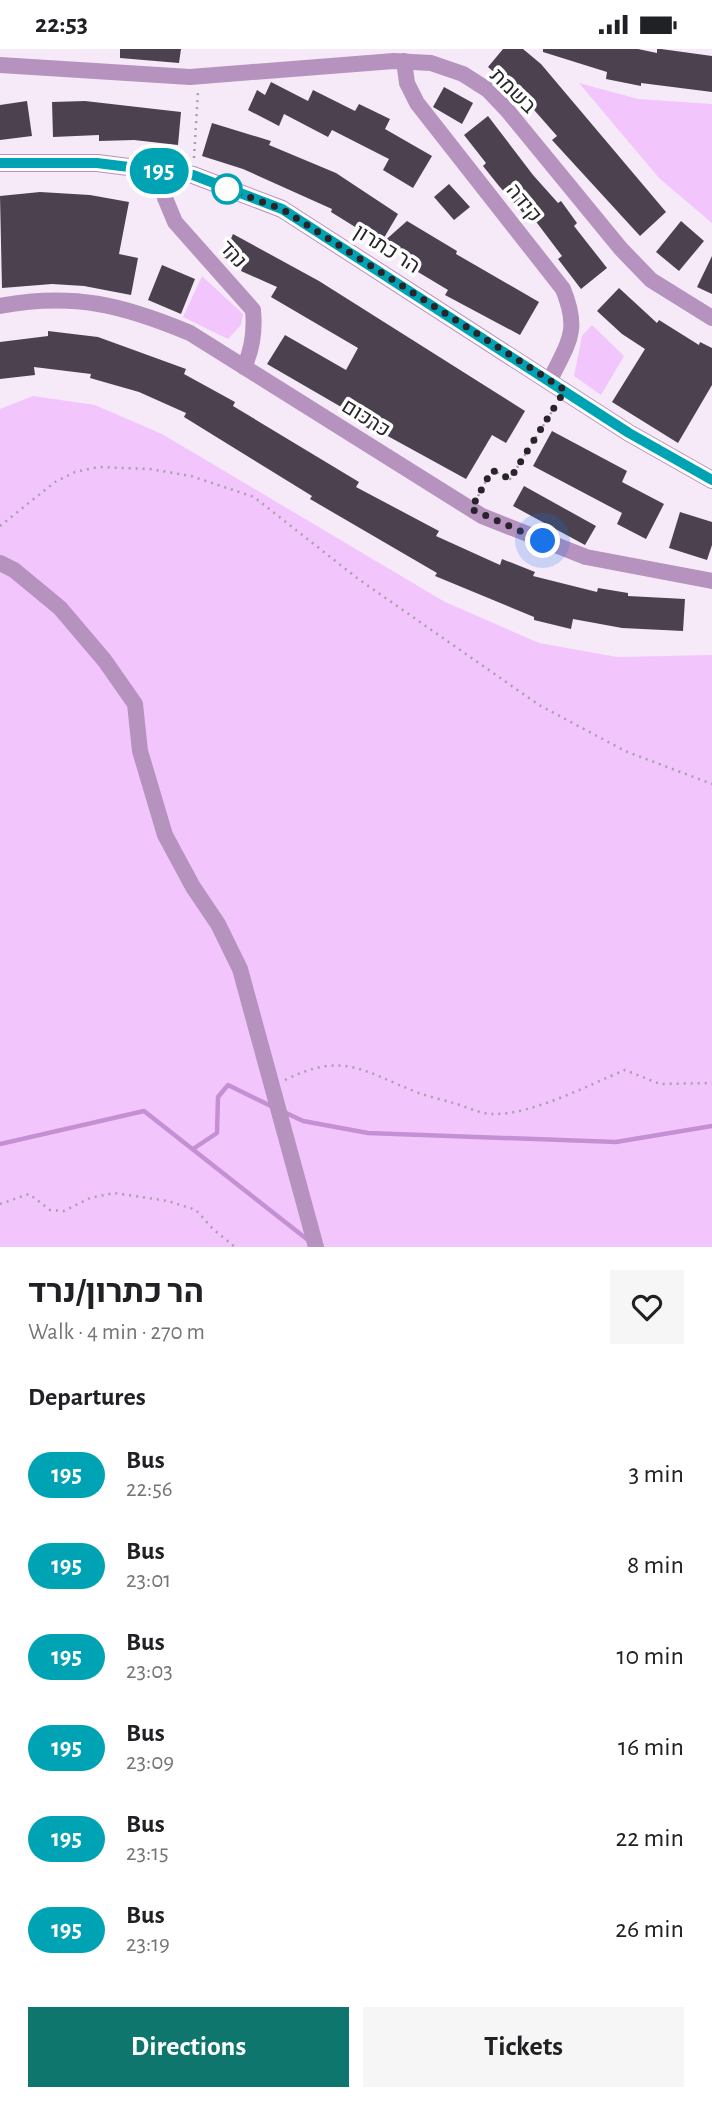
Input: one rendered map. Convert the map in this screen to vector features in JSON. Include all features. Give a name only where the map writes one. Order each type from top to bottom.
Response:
[{"type":"street","name":"בשמת","points":[[0,65],[149,77],[200,76],[404,61],[442,66],[463,74],[488,90],[628,257],[651,280],[712,318]]},
{"type":"street","name":"קידה","points":[[404,61],[407,83],[417,103],[563,289],[573,314],[573,331],[558,385]]},
{"type":"street","name":"הר כתרון","points":[[0,163],[97,163],[193,175],[282,209],[629,433],[712,480]]},
{"type":"street","name":"נרד","points":[[167,172],[165,198],[176,222],[253,310],[255,328],[251,352],[244,367]]},
{"type":"street","name":"כרכום","points":[[0,306],[61,298],[103,303],[141,313],[190,333],[471,509],[522,533],[586,557],[712,581]]},
{"type":"street","points":[[0,563],[60,608],[106,661],[135,704],[140,751],[165,835],[193,887],[218,924],[240,969],[316,1247]]},
{"type":"path","points":[[193,175],[200,76]]},
{"type":"path","points":[[471,509],[492,470],[510,479],[558,385]]},
{"type":"path","points":[[0,526],[55,482],[98,467],[150,469],[191,476],[254,497],[357,578],[539,705],[625,751],[712,785]]},
{"type":"path","points":[[272,1086],[300,1073],[337,1065],[365,1068],[417,1093],[490,1114],[509,1113],[536,1105],[625,1070],[660,1084],[712,1083]]},
{"type":"path","points":[[0,1204],[29,1194],[50,1210],[64,1212],[90,1198],[114,1193],[168,1201],[196,1210],[235,1247]]},
{"type":"shaded area","points":[[579,83],[638,99],[712,104],[712,223],[659,178]]},
{"type":"shaded area","points":[[202,276],[243,314],[241,325],[228,339],[183,317]]},
{"type":"shaded area","points":[[592,325],[624,356],[601,395],[574,376],[582,336]]},
{"type":"shaded area","points":[[33,396],[95,405],[162,434],[445,602],[539,643],[617,657],[712,655],[712,1247],[0,1247],[0,409]]},
{"type":"building","points":[[120,49],[181,49],[179,63],[120,58]]},
{"type":"building","points":[[503,49],[523,49],[541,64],[666,212],[640,236],[552,140],[557,136],[520,94],[488,67]]},
{"type":"building","points":[[543,49],[638,49],[657,53],[657,49],[661,49],[712,56],[712,92],[641,83],[641,86],[606,79],[607,72],[543,52]]},
{"type":"building","points":[[271,82],[308,101],[313,90],[355,111],[359,104],[390,119],[385,129],[432,156],[413,188],[383,170],[389,159],[332,130],[328,137],[284,114],[279,126],[248,110],[257,90],[265,95]]},
{"type":"building","points":[[444,87],[473,103],[462,124],[433,107]]},
{"type":"building","points":[[27,101],[32,136],[0,140],[0,105]]},
{"type":"building","points":[[85,101],[181,112],[178,145],[134,140],[99,141],[99,135],[53,137],[52,102]]},
{"type":"building","points":[[488,116],[533,175],[558,203],[561,201],[577,223],[574,226],[607,268],[581,289],[558,259],[562,256],[528,211],[524,214],[499,186],[483,166],[486,163],[464,135]]},
{"type":"building","points":[[212,123],[271,141],[269,145],[336,173],[398,214],[381,243],[331,212],[332,209],[243,169],[202,156]]},
{"type":"building","points":[[449,184],[470,207],[454,220],[434,197]]},
{"type":"building","points":[[40,192],[90,195],[129,202],[119,254],[138,258],[131,295],[84,286],[52,284],[2,288],[0,196]]},
{"type":"building","points":[[407,221],[457,251],[456,254],[539,302],[520,335],[445,295],[448,290],[413,269],[416,264],[381,244]]},
{"type":"building","points":[[681,221],[704,241],[679,271],[656,252]]},
{"type":"building","points":[[233,234],[319,281],[525,411],[506,443],[492,435],[466,479],[384,434],[383,437],[352,419],[355,415],[267,364],[285,335],[346,370],[358,348],[271,297],[277,287],[241,271],[243,266],[223,257]]},
{"type":"building","points":[[712,256],[712,294],[697,287]]},
{"type":"building","points":[[162,265],[195,279],[181,314],[148,300]]},
{"type":"building","points":[[619,288],[657,323],[659,320],[699,345],[700,342],[712,348],[712,385],[678,443],[612,402],[645,349],[622,334],[597,311]]},
{"type":"building","points":[[48,331],[98,337],[186,369],[184,374],[235,402],[233,406],[359,482],[356,487],[439,531],[436,536],[500,565],[502,559],[535,572],[533,576],[597,592],[598,588],[628,593],[628,596],[685,599],[683,631],[622,628],[573,619],[571,629],[534,620],[534,617],[435,576],[437,573],[310,499],[312,496],[184,417],[186,413],[139,392],[90,378],[91,374],[34,367],[35,375],[0,379],[0,342],[48,336]]},
{"type":"building","points":[[552,431],[627,471],[622,482],[664,504],[646,539],[617,524],[622,513],[533,466]]},
{"type":"building","points":[[524,486],[596,526],[585,545],[513,506]]},
{"type":"building","points":[[680,512],[712,522],[712,545],[707,560],[669,548]]},
{"type":"waterway","points":[[193,1149],[217,1133],[218,1097],[228,1085],[273,1107]]},
{"type":"waterway","points":[[0,1144],[144,1111],[308,1240]]},
{"type":"waterway","points":[[284,1112],[303,1121],[368,1133],[616,1142],[712,1126]]},
{"type":"bus line","name":"195","points":[[0,163],[97,163],[193,175],[282,209],[629,433],[712,480]]},
{"type":"route","points":[[227,189],[282,209],[565,390],[510,479],[492,470],[471,509],[543,541]]}]
